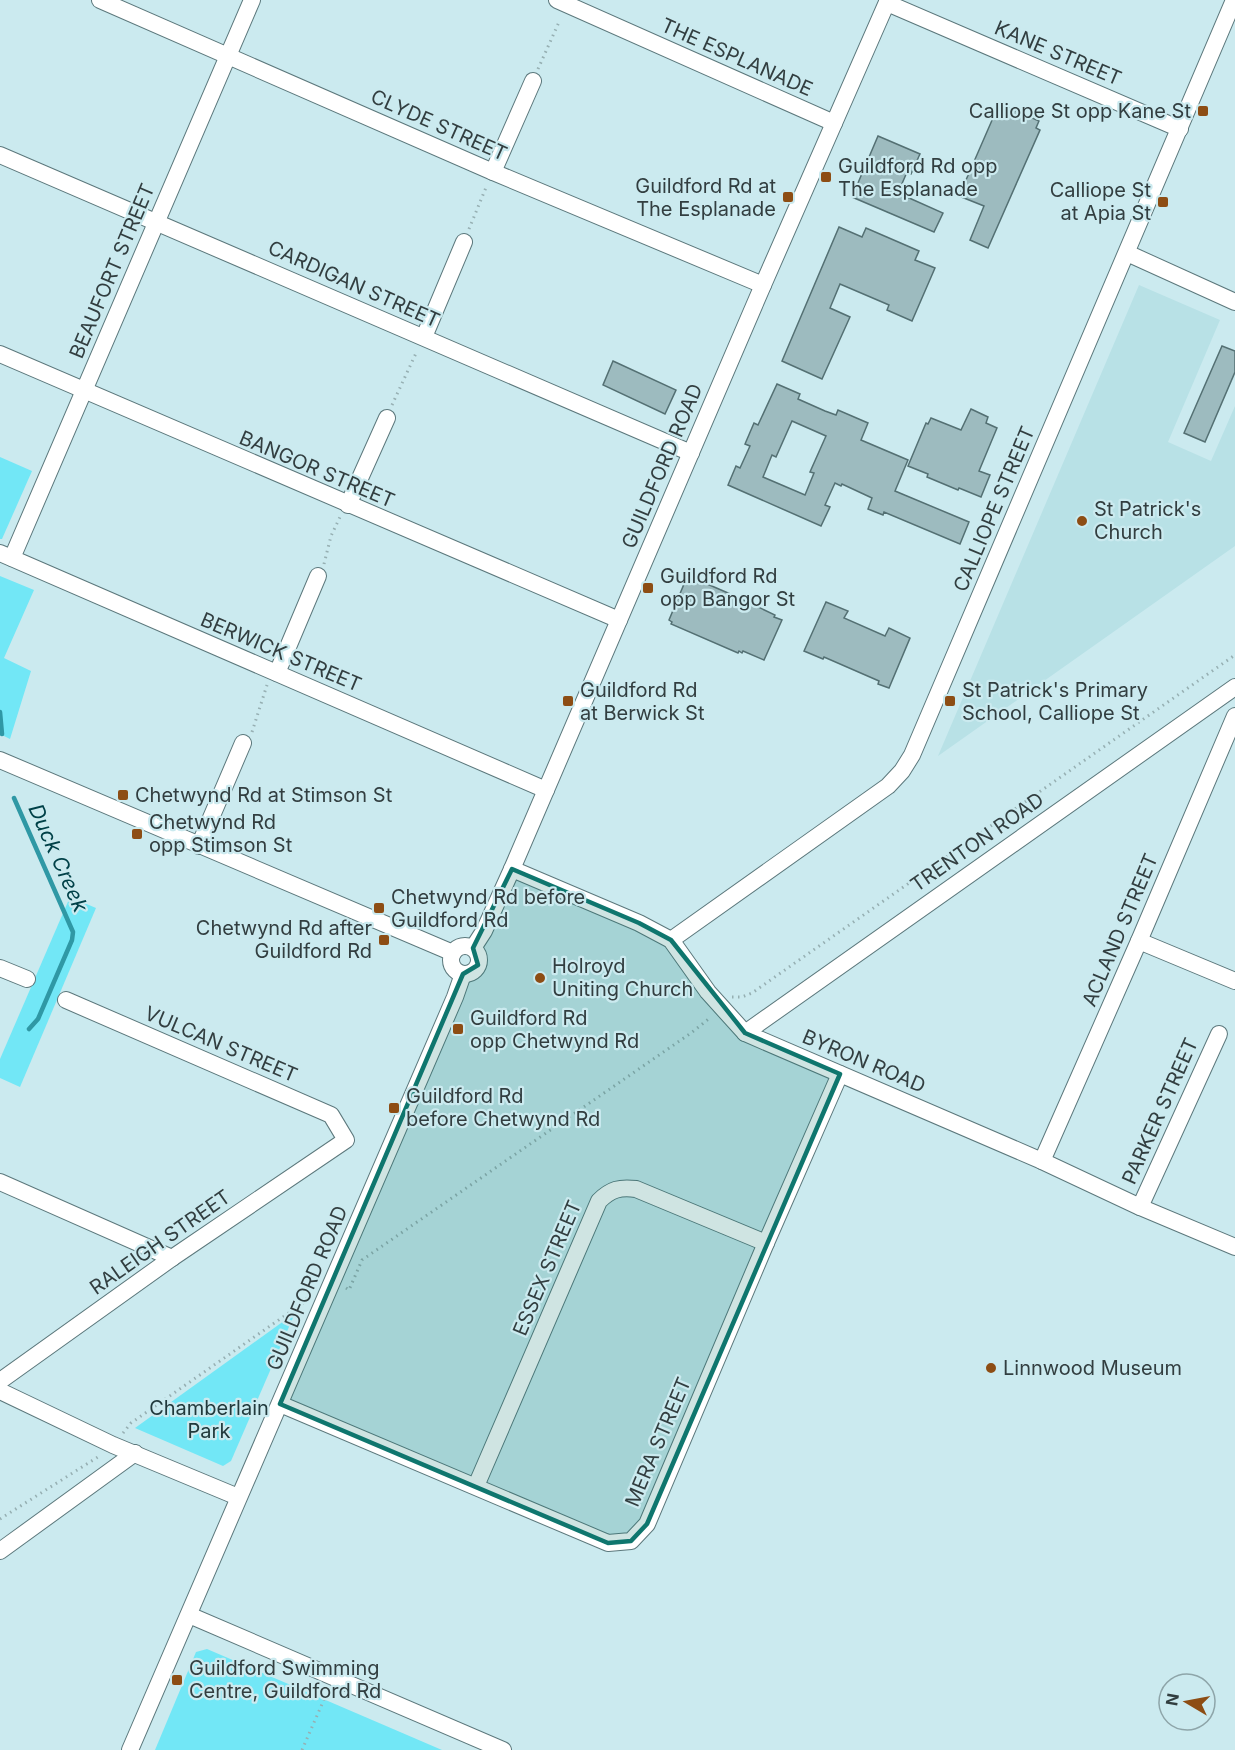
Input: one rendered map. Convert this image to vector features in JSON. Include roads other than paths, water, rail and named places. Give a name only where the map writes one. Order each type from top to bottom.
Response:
[{"type":"street","name":"CLYDE STREET","points":[[100,0],[493,172],[763,285]]},
{"type":"street","name":"BEAUFORT STREET","points":[[6,555],[84,391],[252,0]]},
{"type":"street","name":"CALLIOPE STREET","points":[[671,940],[888,786],[902,771],[912,755],[1234,0]]},
{"type":"street","name":"THE ESPLANADE","points":[[560,1],[834,123]]},
{"type":"street","name":"KANE STREET","points":[[888,1],[1180,129]]},
{"type":"street","name":"GUILDFORD ROAD","points":[[473,948],[484,931],[512,869],[763,285],[888,1]]},
{"type":"street","points":[[493,172],[533,81]]},
{"type":"street","name":"CARDIGAN STREET","points":[[0,154],[691,453]]},
{"type":"street","points":[[424,337],[464,242]]},
{"type":"street","points":[[1127,253],[1235,302]]},
{"type":"street","name":"BANGOR STREET","points":[[0,354],[619,620]]},
{"type":"street","points":[[348,505],[387,418]]},
{"type":"street","name":"BERWICK STREET","points":[[6,555],[272,679],[546,790]]},
{"type":"street","points":[[272,679],[318,576]]},
{"type":"street","points":[[1230,690],[1235,714]]},
{"type":"street","name":"TRENTON ROAD","points":[[745,1033],[1230,690]]},
{"type":"street","name":"ACLAND STREET","points":[[1042,1161],[1139,941],[1235,714]]},
{"type":"street","points":[[199,846],[243,743]]},
{"type":"street","points":[[1,764],[453,953]]},
{"type":"street","name":"BYRON ROAD","points":[[512,869],[639,922],[671,940],[712,997],[745,1033],[1235,1247]]},
{"type":"street","points":[[1139,941],[1235,981]]},
{"type":"street","points":[[459,947],[473,948],[478,956],[478,965],[472,972],[463,974],[452,966],[453,953],[459,947]]},
{"type":"street","points":[[0,968],[27,979]]},
{"type":"street","name":"GUILDFORD ROAD","points":[[130,1750],[455,998],[463,974]]},
{"type":"street","name":"VULCAN STREET","points":[[66,1000],[331,1115],[346,1140]]},
{"type":"street","name":"PARKER STREET","points":[[1140,1207],[1219,1034]]},
{"type":"street","name":"MERA STREET","points":[[280,1404],[608,1543],[631,1541],[647,1524],[840,1074]]},
{"type":"street","name":"RALEIGH STREET","points":[[0,1381],[172,1258],[346,1140]]},
{"type":"street","points":[[0,1182],[172,1258]]},
{"type":"street","name":"ESSEX STREET","points":[[476,1486],[599,1201],[609,1191],[622,1187],[636,1189],[766,1243]]},
{"type":"street","points":[[0,1392],[113,1445],[238,1497]]},
{"type":"street","points":[[0,1551],[135,1453]]},
{"type":"street","points":[[189,1615],[503,1750]]},
{"type":"waterway","name":"Duck Creek","points":[[0,712],[2,734]]},
{"type":"waterway","name":"Duck Creek","points":[[14,798],[73,932],[72,940],[38,1019],[29,1029]]},
{"type":"place","name":"Calliope St opp Kane St","points":[[1203,111]]},
{"type":"place","name":"Guildford Rd opp The Esplanade","points":[[826,177]]},
{"type":"place","name":"Guildford Rd at The Esplanade","points":[[788,197]]},
{"type":"place","name":"Calliope St at Apia St","points":[[1163,202]]},
{"type":"place","name":"St Patrick's Church","points":[[1082,521]]},
{"type":"place","name":"Guildford Rd opp Bangor St","points":[[648,588]]},
{"type":"place","name":"Guildford Rd at Berwick St","points":[[568,701]]},
{"type":"place","name":"St Patrick's Primary School, Calliope St","points":[[950,701]]},
{"type":"place","name":"Chetwynd Rd at Stimson St","points":[[123,795]]},
{"type":"place","name":"Chetwynd Rd opp Stimson St","points":[[137,834]]},
{"type":"place","name":"Chetwynd Rd before Guildford Rd","points":[[379,908]]},
{"type":"place","name":"Chetwynd Rd after Guildford Rd","points":[[384,940]]},
{"type":"place","name":"Holroyd Uniting Church","points":[[540,978]]},
{"type":"place","name":"Guildford Rd opp Chetwynd Rd","points":[[458,1029]]},
{"type":"place","name":"Guildford Rd before Chetwynd Rd","points":[[394,1108]]},
{"type":"place","name":"Linnwood Museum","points":[[991,1368]]},
{"type":"place","name":"Guildford Swimming Centre, Guildford Rd","points":[[177,1680]]},
{"type":"park label","name":"Chamberlain Park","points":[[209,1420]]}]
